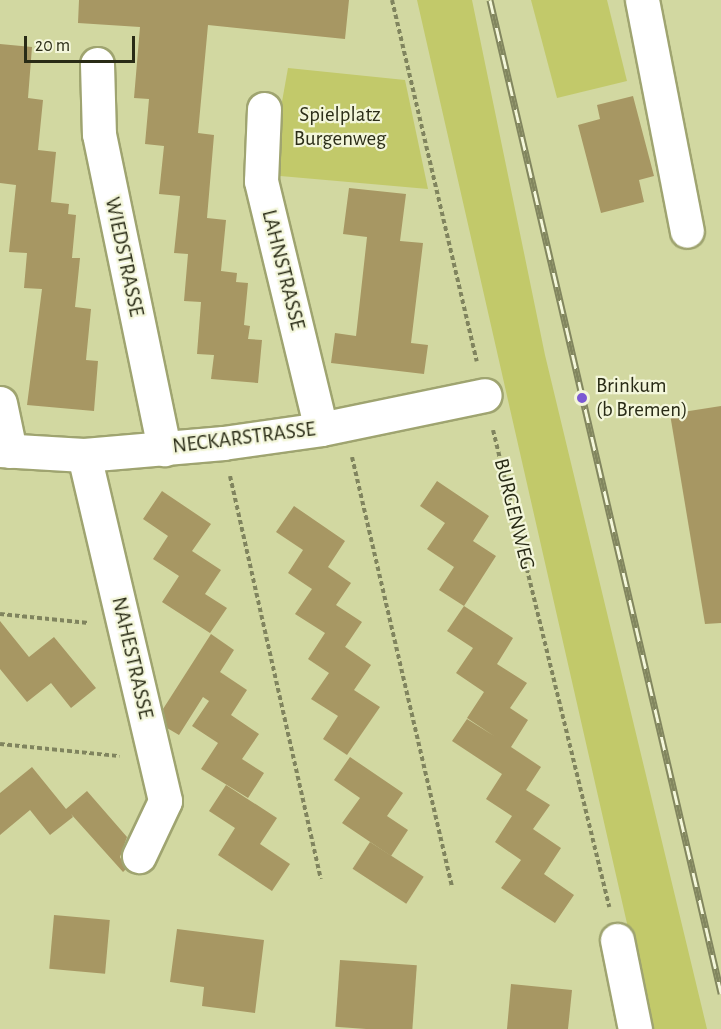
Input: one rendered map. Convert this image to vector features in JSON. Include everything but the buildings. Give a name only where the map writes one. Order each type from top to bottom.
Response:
[{"type":"street","points":[[642,0],[687,231]]},
{"type":"street","name":"WIEDSTRASSE","points":[[97,64],[99,134],[164,449]]},
{"type":"street","name":"LAHNSTRASSE","points":[[264,110],[261,181],[333,427]]},
{"type":"street","name":"NECKARSTRASSE","points":[[5,451],[84,455],[223,443],[333,427],[485,394]]},
{"type":"street","points":[[0,403],[5,451]]},
{"type":"street","name":"NAHESTRASSE","points":[[84,455],[165,801],[140,856]]},
{"type":"street","points":[[617,940],[635,1029]]},
{"type":"path","name":"BURGENWEG","points":[[392,0],[617,940]]},
{"type":"path","points":[[333,427],[452,888]]},
{"type":"path","points":[[223,443],[321,879]]},
{"type":"path","points":[[0,614],[124,627]]},
{"type":"path","points":[[0,744],[156,759]]},
{"type":"green space","points":[[417,0],[472,0],[545,355],[707,1029],[651,1029]]},
{"type":"green space","points":[[531,0],[607,0],[627,81],[557,98]]},
{"type":"green space","name":"Spielplatz Burgenweg","points":[[288,68],[405,80],[428,189],[269,175]]},
{"type":"railway","points":[[490,0],[721,993]]},
{"type":"place","name":"Brinkum (b Bremen)","points":[[582,398]]}]
